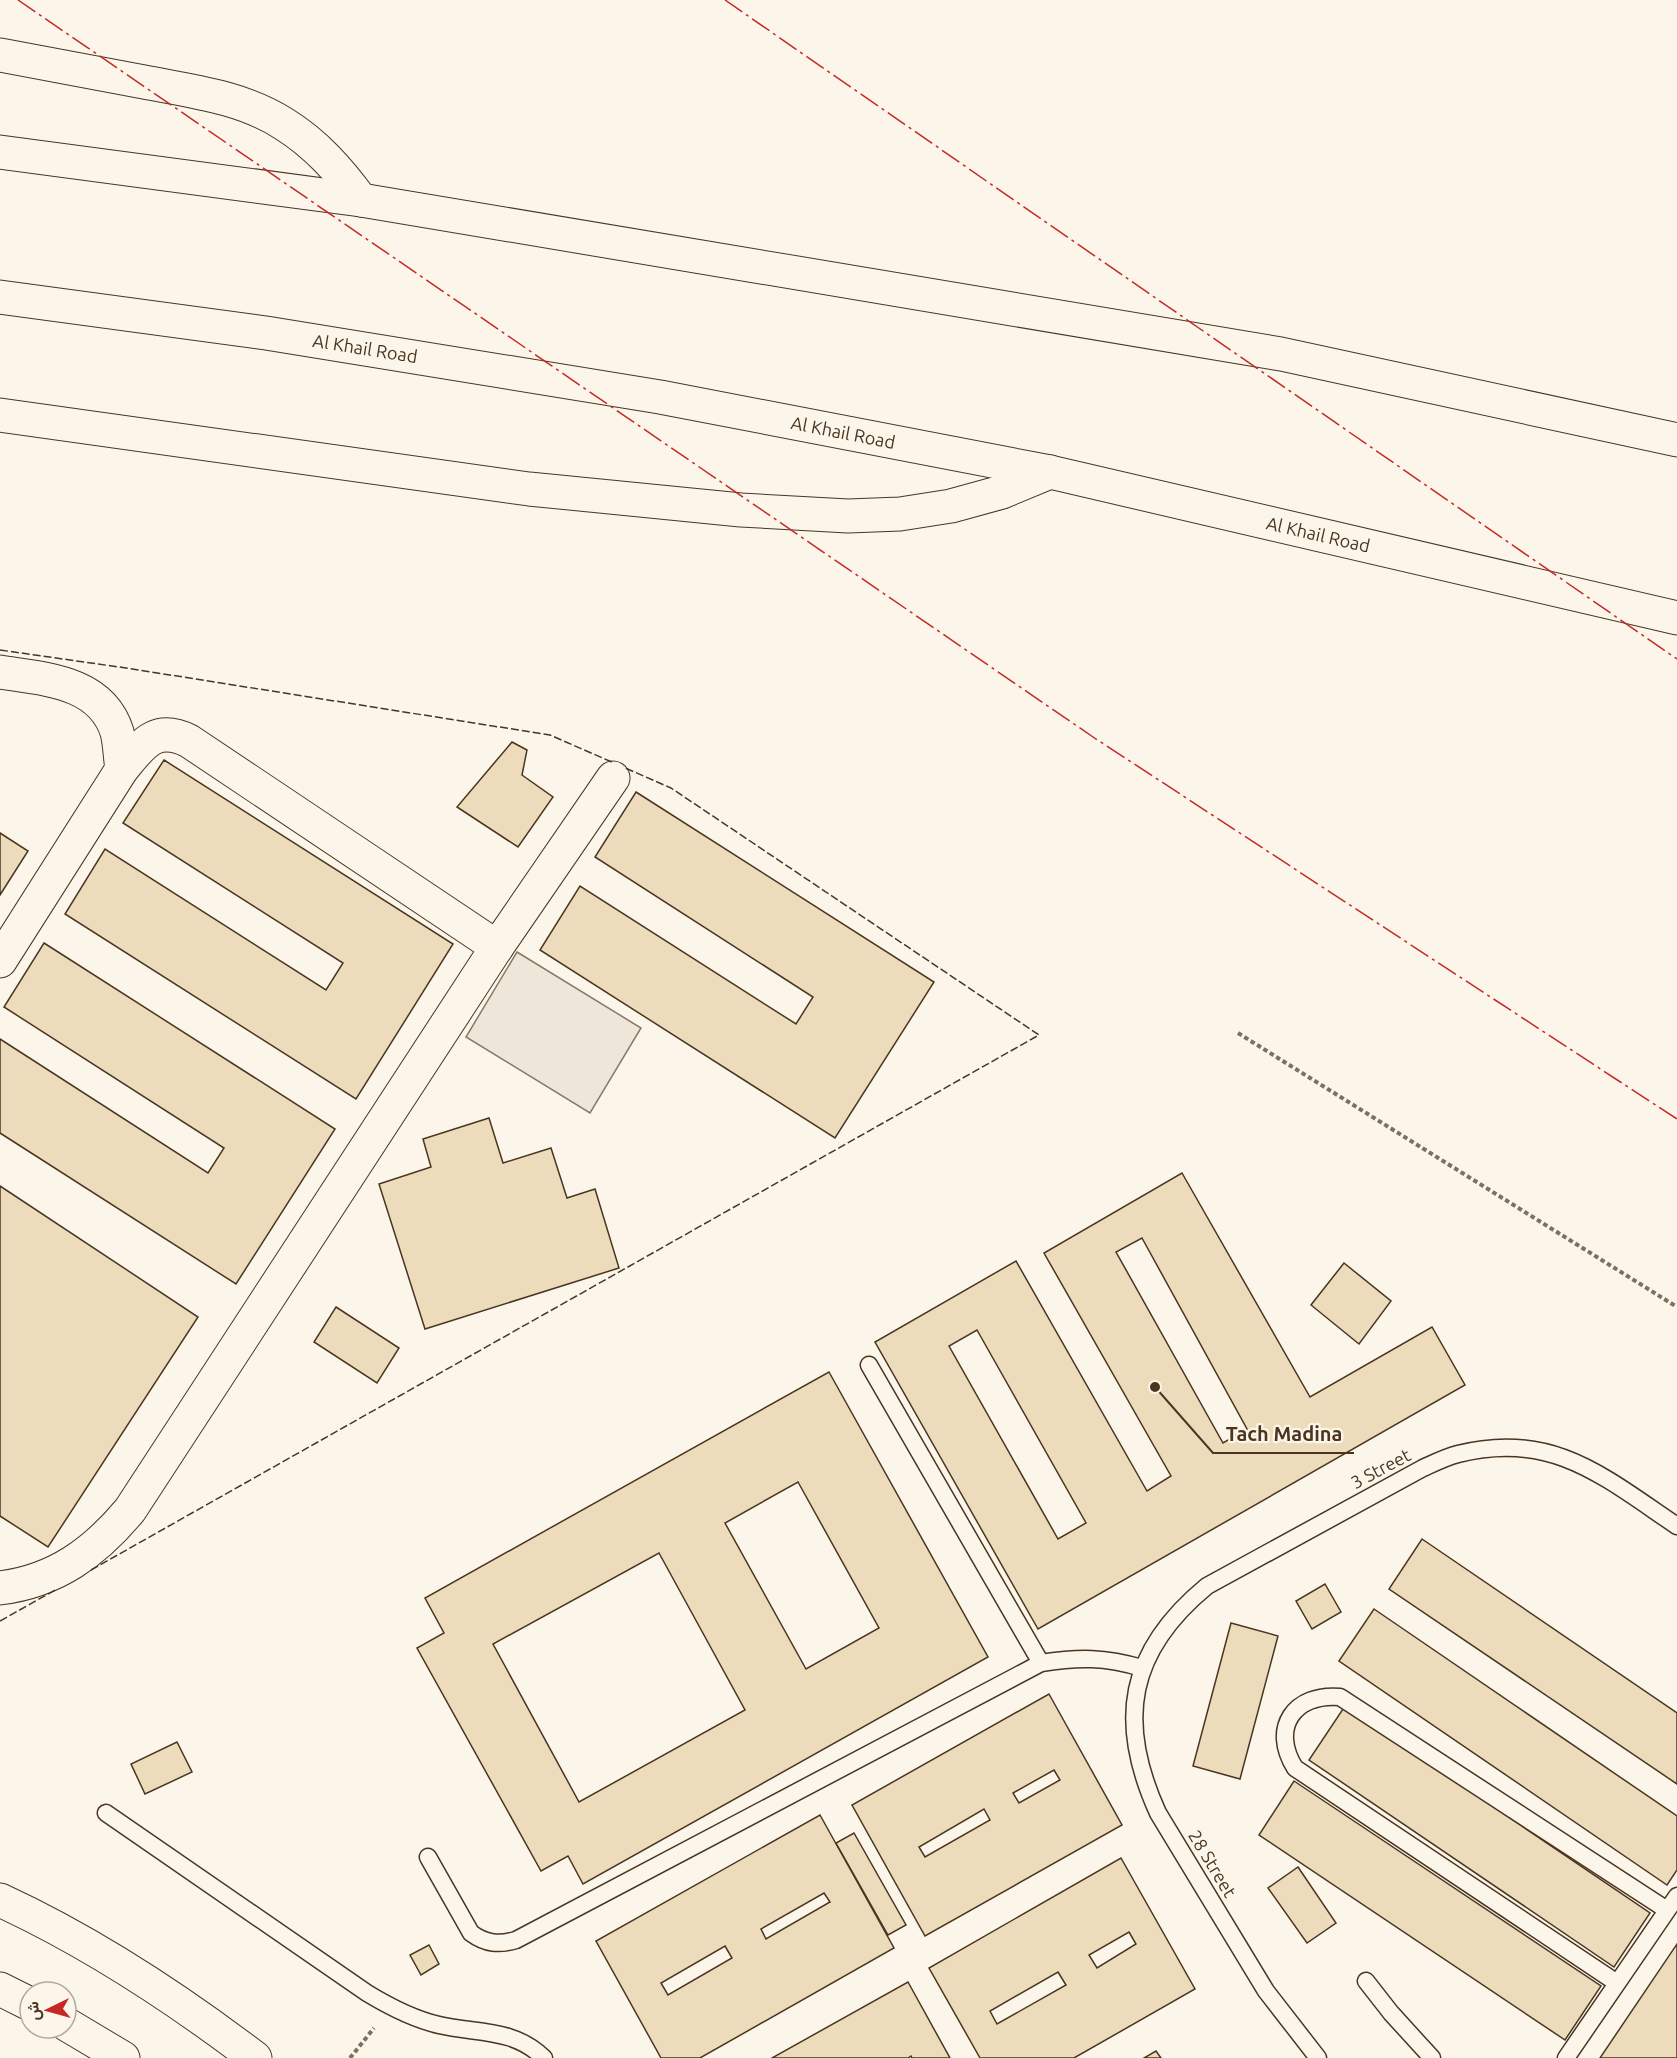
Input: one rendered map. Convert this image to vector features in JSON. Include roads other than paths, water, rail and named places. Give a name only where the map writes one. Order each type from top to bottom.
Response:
[{"type":"main road","points":[[0,55],[213,96],[248,106],[281,122],[312,143],[338,169],[361,200]]},
{"type":"main road","points":[[0,152],[361,200],[1281,354],[1677,440]]},
{"type":"main road","name":"Al Khail Road","points":[[0,297],[266,333],[637,393],[1050,472],[1677,618]]},
{"type":"main road","points":[[0,415],[529,489],[741,510],[848,516],[900,514],[951,506],[1002,492],[1050,472]]},
{"type":"main road","points":[[0,672],[65,683],[83,690],[97,701],[117,732],[122,769]]},
{"type":"main road","points":[[0,961],[122,769],[150,739],[163,734],[176,735],[189,741],[497,947]]},
{"type":"main road","points":[[0,1588],[25,1584],[73,1563],[94,1548],[130,1510],[497,947],[613,778]]},
{"type":"main road","points":[[0,1900],[105,1955],[182,2005],[255,2058]]},
{"type":"main road","points":[[0,1989],[18,1998]]},
{"type":"main road","points":[[78,2031],[123,2058]]},
{"type":"lane","points":[[869,1365],[1041,1663]]},
{"type":"lane","name":"3 Street","points":[[1142,1668],[1169,1622],[1207,1586],[1423,1468],[1456,1454],[1491,1448],[1526,1448],[1560,1455],[1593,1469],[1677,1526]]},
{"type":"lane","points":[[428,1857],[471,1933],[481,1940],[505,1944],[1041,1663],[1092,1658],[1118,1661],[1142,1668]]},
{"type":"lane","name":"28 Street","points":[[1142,1668],[1136,1698],[1135,1737],[1137,1757],[1153,1804],[1266,1991],[1318,2058]]},
{"type":"lane","points":[[1617,1983],[1295,1768],[1286,1754],[1284,1739],[1287,1723],[1295,1709],[1316,1697],[1324,1695],[1340,1697],[1667,1910]]},
{"type":"lane","points":[[106,1813],[367,1993],[391,2007],[412,2017],[440,2025],[489,2031],[507,2036],[525,2043],[544,2058]]},
{"type":"lane","points":[[1566,2058],[1677,1896]]},
{"type":"lane","points":[[1365,1981],[1390,2013],[1432,2058]]},
{"type":"place","name":"Tach Madina","points":[[1155,1387]]}]
